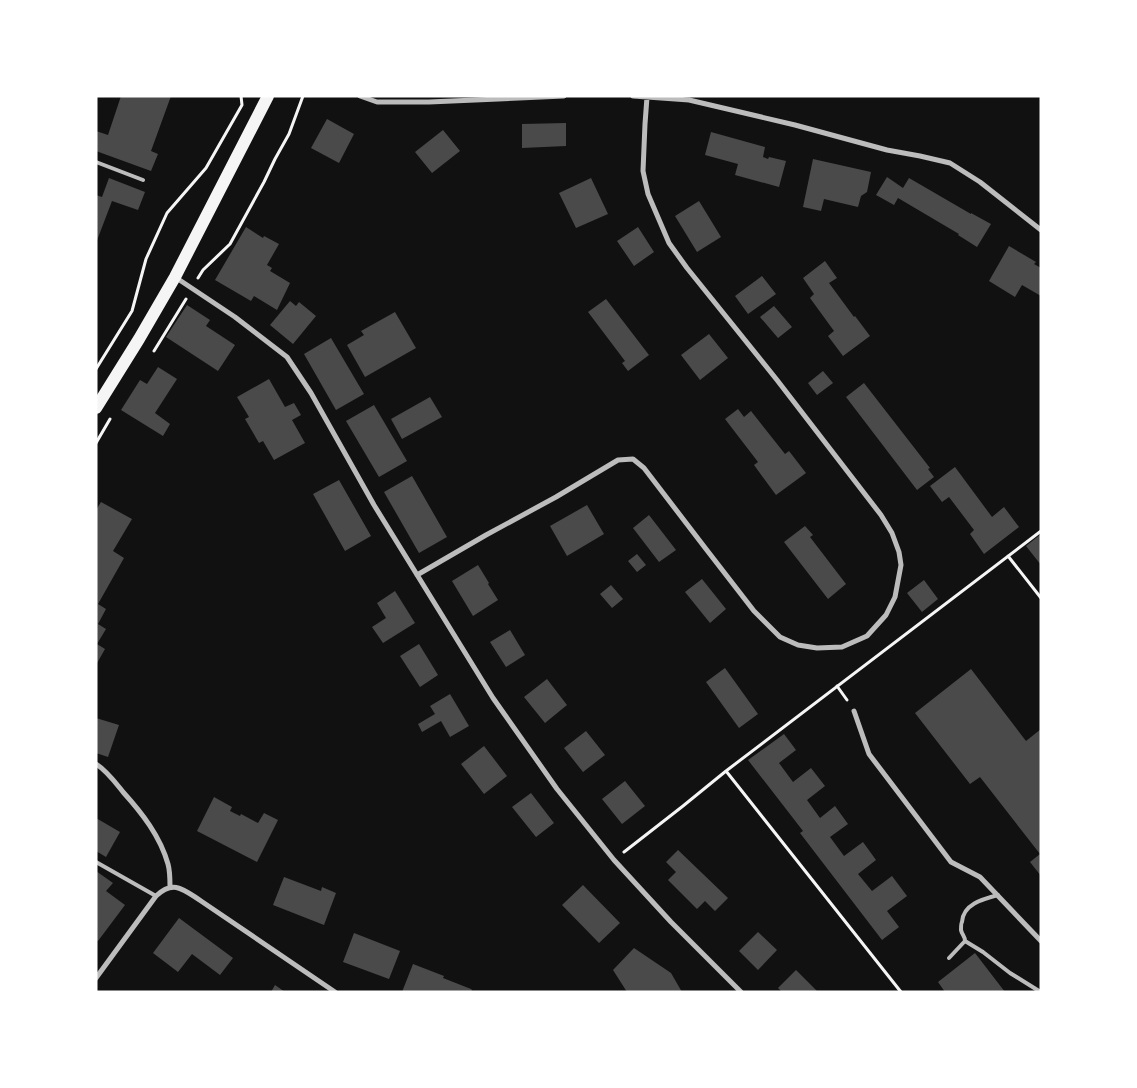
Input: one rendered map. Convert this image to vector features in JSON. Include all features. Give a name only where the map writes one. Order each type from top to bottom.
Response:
[{"type":"main road","points":[[96,408],[175,277],[268,96]]},
{"type":"street","points":[[360,96],[377,102],[429,102],[564,96]]},
{"type":"street","points":[[633,96],[689,100],[950,164],[980,182],[1041,230]]},
{"type":"street","points":[[417,575],[618,460],[633,459],[644,468],[754,611],[780,637],[798,645],[817,648],[842,647],[867,636],[886,615],[895,597],[901,565],[899,552],[892,533],[881,515],[669,243],[648,194],[643,171],[647,97]]},
{"type":"street","points":[[175,277],[235,317],[287,357],[311,393],[374,504],[493,698],[557,789],[614,860],[671,922],[741,992]]},
{"type":"street","points":[[854,711],[869,754],[951,862],[980,876],[1041,941]]},
{"type":"street","points":[[96,764],[103,768],[152,828],[161,845],[168,865],[170,887]]},
{"type":"street","points":[[96,978],[156,896],[170,887],[179,888],[201,900],[335,992]]},
{"type":"lane","points":[[96,162],[143,180]]},
{"type":"lane","points":[[96,862],[156,896]]},
{"type":"lane","points":[[949,958],[965,941],[965,936],[961,930],[964,911],[984,899],[998,895]]},
{"type":"lane","points":[[965,941],[1010,973],[1040,991]]},
{"type":"path","points":[[96,369],[132,311],[146,259],[167,213],[206,168],[242,105],[241,96]]},
{"type":"path","points":[[150,357],[203,270],[230,244],[288,134],[303,96]]},
{"type":"path","points":[[96,443],[115,412]]},
{"type":"path","points":[[624,852],[726,771],[1041,531]]},
{"type":"path","points":[[1008,556],[1041,598]]},
{"type":"path","points":[[726,771],[901,992]]},
{"type":"building","points":[[121,96],[171,96],[151,151],[158,154],[151,171],[96,151],[96,131],[108,135]]},
{"type":"building","points":[[327,119],[354,134],[339,163],[311,148]]},
{"type":"building","points":[[566,123],[566,146],[522,148],[522,124]]},
{"type":"building","points":[[443,130],[460,151],[432,173],[415,152]]},
{"type":"building","points":[[711,132],[765,147],[763,157],[786,161],[779,187],[735,175],[738,164],[705,155]]},
{"type":"building","points":[[813,159],[871,172],[867,192],[861,196],[858,207],[824,199],[821,211],[803,207]]},
{"type":"building","points":[[887,177],[903,188],[909,178],[991,224],[977,247],[959,234],[898,198],[894,205],[876,195]]},
{"type":"building","points":[[109,178],[145,192],[138,210],[112,201],[96,243],[96,195],[102,197]]},
{"type":"building","points":[[591,178],[608,214],[576,228],[559,193]]},
{"type":"building","points":[[699,201],[721,237],[697,252],[675,216]]},
{"type":"building","points":[[246,227],[263,238],[264,236],[279,244],[267,265],[272,268],[270,271],[290,283],[277,310],[254,296],[251,301],[215,280]]},
{"type":"building","points":[[638,227],[654,252],[634,266],[617,241]]},
{"type":"building","points":[[1009,246],[1036,262],[1034,264],[1041,268],[1041,296],[1022,285],[1015,297],[989,281]]},
{"type":"building","points":[[825,261],[837,278],[829,283],[870,336],[843,356],[828,336],[834,331],[810,298],[814,294],[803,278]]},
{"type":"building","points":[[762,276],[776,294],[748,314],[735,296]]},
{"type":"building","points":[[606,299],[649,355],[628,371],[622,363],[625,361],[588,312]]},
{"type":"building","points":[[290,301],[296,306],[299,302],[316,316],[293,344],[270,325]]},
{"type":"building","points":[[187,305],[210,320],[206,326],[235,345],[218,371],[166,337]]},
{"type":"building","points":[[774,306],[792,327],[778,338],[760,317]]},
{"type":"building","points":[[395,312],[416,348],[365,377],[347,345],[364,335],[361,331]]},
{"type":"building","points":[[709,334],[728,358],[700,380],[681,355]]},
{"type":"building","points":[[331,338],[364,394],[336,410],[304,354]]},
{"type":"building","points":[[158,367],[177,379],[155,413],[170,424],[163,436],[121,410],[140,380],[147,384]]},
{"type":"building","points":[[823,371],[833,383],[817,395],[808,383]]},
{"type":"building","points":[[269,379],[285,407],[294,403],[301,415],[292,420],[305,443],[274,460],[263,441],[259,443],[245,419],[249,417],[237,397]]},
{"type":"building","points":[[864,383],[930,468],[928,469],[934,477],[917,490],[846,397]]},
{"type":"building","points":[[430,397],[442,417],[402,439],[391,419]]},
{"type":"building","points":[[374,405],[407,461],[379,477],[346,421]]},
{"type":"building","points":[[738,409],[744,417],[751,411],[785,454],[789,451],[806,473],[776,495],[754,465],[758,462],[725,419]]},
{"type":"building","points":[[955,467],[992,517],[1004,507],[1019,527],[984,554],[970,534],[974,530],[949,497],[942,502],[930,486]]},
{"type":"building","points":[[412,476],[447,537],[419,553],[384,492]]},
{"type":"building","points":[[339,480],[371,536],[345,551],[313,494]]},
{"type":"building","points":[[101,502],[132,519],[113,551],[124,558],[98,604],[106,609],[98,624],[106,629],[97,644],[105,649],[96,665],[96,510]]},
{"type":"building","points":[[587,505],[604,534],[567,556],[550,526]]},
{"type":"building","points":[[649,515],[676,550],[659,562],[633,528]]},
{"type":"building","points":[[805,526],[813,535],[810,537],[846,584],[828,599],[784,542]]},
{"type":"building","points":[[1041,534],[1041,565],[1026,546]]},
{"type":"building","points":[[637,554],[646,565],[637,572],[628,561]]},
{"type":"building","points":[[478,565],[498,600],[473,616],[452,581]]},
{"type":"building","points":[[702,579],[726,609],[710,623],[685,592]]},
{"type":"building","points":[[924,580],[938,599],[922,612],[907,593]]},
{"type":"building","points":[[611,585],[623,599],[612,608],[600,594]]},
{"type":"building","points":[[395,591],[415,623],[383,643],[372,627],[386,618],[377,603]]},
{"type":"building","points":[[510,630],[525,655],[506,667],[490,642]]},
{"type":"building","points":[[419,644],[438,675],[420,687],[400,656]]},
{"type":"building","points":[[725,668],[758,714],[739,728],[706,682]]},
{"type":"building","points":[[971,669],[1026,741],[1041,729],[1041,876],[1030,862],[1040,854],[980,777],[970,784],[915,713]]},
{"type":"building","points":[[547,679],[567,705],[545,723],[524,697]]},
{"type":"building","points":[[450,694],[469,726],[450,737],[441,721],[422,732],[418,724],[435,714],[430,706]]},
{"type":"building","points":[[96,718],[119,725],[108,757],[96,753]]},
{"type":"building","points":[[586,731],[605,755],[583,772],[564,748]]},
{"type":"building","points":[[784,734],[796,750],[779,763],[793,782],[811,768],[825,786],[807,800],[820,818],[835,806],[848,824],[830,837],[844,856],[863,842],[876,860],[858,874],[872,891],[892,876],[907,896],[887,911],[899,927],[882,940],[800,833],[803,831],[748,760]]},
{"type":"building","points":[[484,746],[507,776],[484,794],[461,764]]},
{"type":"building","points":[[625,781],[645,806],[622,824],[602,799]]},
{"type":"building","points":[[531,793],[554,823],[536,837],[512,807]]},
{"type":"building","points":[[214,797],[232,807],[230,811],[240,816],[241,814],[258,823],[264,813],[278,820],[257,862],[197,831]]},
{"type":"building","points":[[96,818],[120,832],[106,857],[96,851]]},
{"type":"building","points":[[678,850],[728,898],[715,911],[705,901],[697,909],[668,880],[676,872],[666,862]]},
{"type":"building","points":[[96,871],[113,883],[106,891],[125,905],[98,941],[96,940]]},
{"type":"building","points":[[284,877],[321,891],[322,887],[336,893],[324,925],[273,905]]},
{"type":"building","points":[[583,885],[620,923],[599,943],[562,905]]},
{"type":"building","points":[[179,918],[233,958],[220,975],[192,954],[178,972],[153,953]]},
{"type":"building","points":[[758,932],[777,950],[758,970],[739,951]]},
{"type":"building","points":[[354,933],[400,951],[389,979],[343,962]]},
{"type":"building","points":[[634,948],[671,973],[682,992],[627,992],[613,970]]},
{"type":"building","points":[[975,953],[1005,992],[945,992],[938,982]]},
{"type":"building","points":[[413,964],[444,976],[443,978],[472,990],[471,992],[402,992]]},
{"type":"building","points":[[796,970],[818,992],[782,992],[778,988]]},
{"type":"building","points":[[275,985],[285,992],[271,992]]}]
